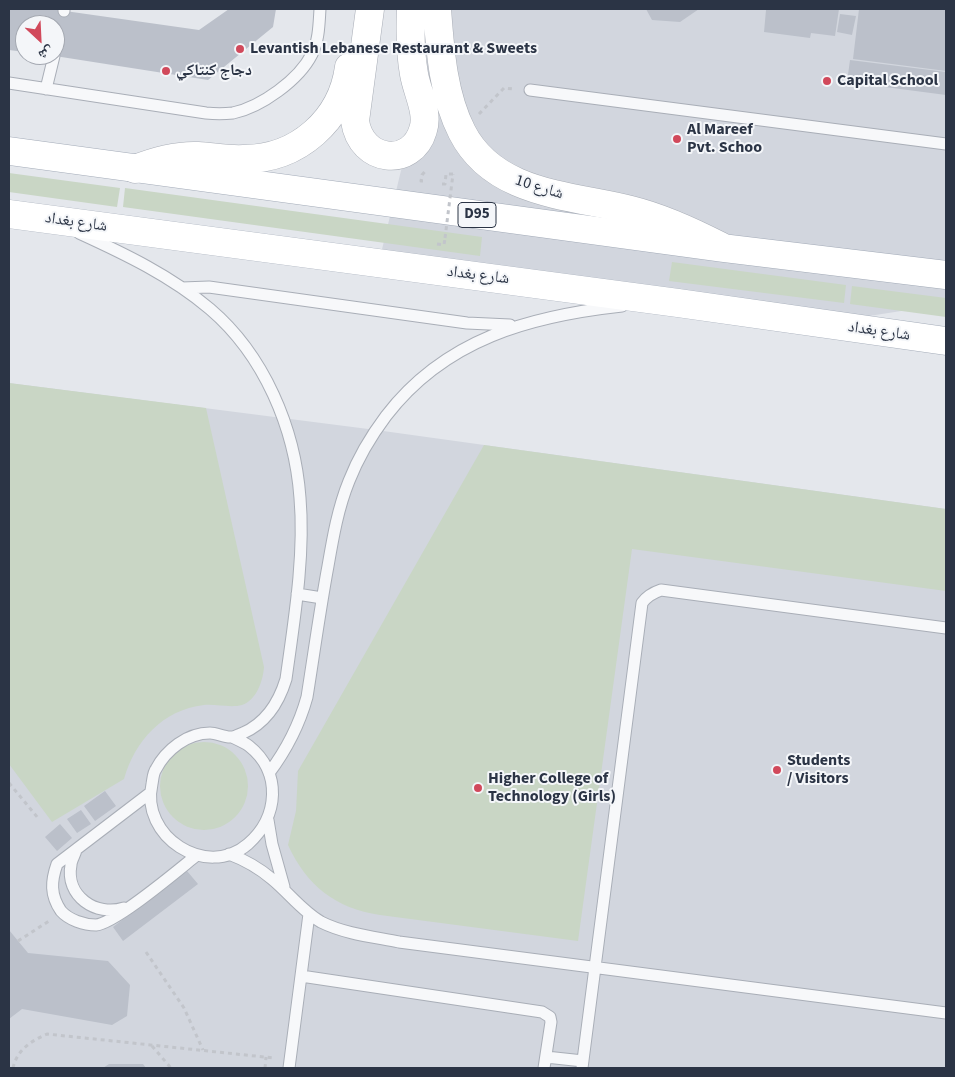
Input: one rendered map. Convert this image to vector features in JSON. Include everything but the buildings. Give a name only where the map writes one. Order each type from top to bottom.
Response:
[{"type":"main road","points":[[135,169],[181,156],[245,160],[261,158],[294,147],[309,138],[333,113],[342,96],[348,79],[359,9]]},
{"type":"main road","points":[[370,9],[355,120],[356,131],[368,148],[386,156],[406,152],[420,139],[424,130],[425,120],[411,52],[411,9]]},
{"type":"main road","name":"شارع 10","points":[[437,9],[444,74],[455,118],[470,146],[492,168],[506,177],[536,189],[631,210],[660,219],[724,248]]},
{"type":"main road","name":"D95","points":[[9,151],[724,248],[946,275]]},
{"type":"main road","name":"شارع بغداد","points":[[9,214],[678,303],[946,341]]},
{"type":"lane","points":[[9,83],[206,113],[226,114],[235,112],[254,105],[282,88],[303,68],[316,42],[320,9]]},
{"type":"lane","points":[[46,89],[52,65]]},
{"type":"lane","points":[[530,90],[946,144]]},
{"type":"lane","points":[[38,218],[75,231],[146,265],[210,309],[232,331],[255,362],[280,409],[290,438],[297,468],[301,529],[297,594],[286,679],[276,704],[257,725],[232,737]]},
{"type":"lane","points":[[182,288],[216,288],[476,324],[522,324]]},
{"type":"lane","points":[[269,773],[293,737],[307,697],[333,538],[346,490],[361,455],[393,407],[436,365],[461,349],[488,336],[522,324],[592,309],[678,303]]},
{"type":"lane","points":[[301,976],[542,1012],[550,1017],[551,1022],[545,1062],[583,1065],[642,603],[646,597],[661,590],[946,628]]},
{"type":"lane","points":[[297,594],[322,598]]},
{"type":"lane","points":[[209,733],[232,737],[248,745],[261,758],[269,773],[273,797],[268,820],[258,835],[245,846],[229,854],[197,855],[178,847],[162,832],[152,814],[150,793],[154,771],[168,752],[187,738],[209,733]]},
{"type":"lane","points":[[150,793],[56,864],[51,881],[53,898],[62,913],[78,923],[97,925],[114,918],[197,855]]},
{"type":"lane","points":[[268,820],[277,868],[285,892]]},
{"type":"lane","points":[[77,848],[70,865],[72,883],[80,899],[95,909],[113,912],[130,906]]},
{"type":"lane","points":[[229,854],[259,869],[309,914],[333,927],[399,942],[946,1013]]},
{"type":"lane","points":[[289,1068],[309,914]]},
{"type":"path","points":[[436,244],[444,245],[453,174],[446,174],[445,184],[437,183]]},
{"type":"path","points":[[421,181],[429,182]]},
{"type":"path","points":[[9,783],[38,818]]},
{"type":"path","points":[[18,941],[62,913]]},
{"type":"path","points":[[146,952],[184,1008],[204,1051]]},
{"type":"path","points":[[13,1068],[15,1060],[22,1050],[30,1043],[47,1034],[266,1057],[265,1068]]},
{"type":"path","points":[[152,1045],[171,1068]]},
{"type":"shaded area","name":"Al Mareef Pvt. Schoo","points":[[440,9],[946,9],[946,304],[805,326],[377,270]]},
{"type":"shaded area","name":"Higher College of Technology (Girls)","points":[[9,383],[376,430],[946,509],[946,1068],[9,1068]]},
{"type":"green space","points":[[9,173],[120,188],[117,207],[9,192]]},
{"type":"green space","points":[[125,188],[482,237],[480,256],[123,207]]},
{"type":"green space","points":[[672,262],[846,285],[844,303],[669,281]]},
{"type":"green space","points":[[852,286],[946,298],[946,317],[850,304]]},
{"type":"green space","points":[[9,383],[206,408],[264,667],[258,689],[252,699],[238,706],[204,705],[175,713],[152,730],[143,740],[135,752],[124,779],[52,822],[9,764]]},
{"type":"green space","points":[[484,445],[946,509],[946,591],[632,549],[578,941],[364,912],[336,901],[324,893],[304,872],[288,845],[296,811],[298,771]]},
{"type":"green space","points":[[204,742],[221,746],[235,755],[244,769],[248,786],[244,803],[235,817],[221,826],[204,830],[187,826],[173,817],[164,803],[160,786],[164,769],[173,755],[187,746]]},
{"type":"place","name":"Levantish Lebanese Restaurant & Sweets","points":[[240,49]]},
{"type":"place","name":"دجاج كنتاكي","points":[[166,71]]},
{"type":"place","name":"Capital School","points":[[827,81]]},
{"type":"place","name":"Al Mareef Pvt. Schoo","points":[[677,139]]},
{"type":"place","name":"Students / Visitors","points":[[777,770]]},
{"type":"place","name":"Higher College of Technology (Girls)","points":[[478,788]]}]
